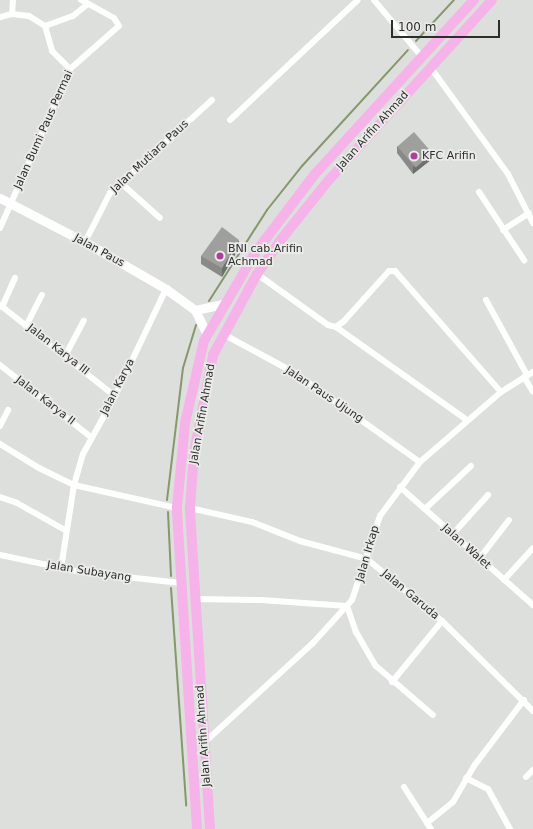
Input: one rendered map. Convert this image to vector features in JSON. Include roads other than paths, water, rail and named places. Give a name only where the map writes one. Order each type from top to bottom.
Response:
[{"type":"main road","name":"Jalan Arifin Ahmad","points":[[197,829],[194,768],[180,583],[177,508],[185,423],[198,361],[207,334],[224,304],[276,223],[341,145],[474,0]]},
{"type":"main road","name":"Jalan Arifin Ahmad","points":[[210,829],[206,768],[206,741],[194,599],[190,508],[194,453],[213,355],[223,334],[257,274],[301,214],[351,155],[492,0]]},
{"type":"main road","points":[[341,145],[351,155]]},
{"type":"main road","name":"Jalan Paus","points":[[0,198],[85,242],[166,289],[195,310],[207,334]]},
{"type":"main road","points":[[195,310],[224,304]]},
{"type":"main road","points":[[194,768],[206,768]]},
{"type":"street","points":[[12,14],[13,0]]},
{"type":"street","name":"Jalan Bumi Paus Permai","points":[[0,228],[70,69],[119,26],[114,18],[81,0]]},
{"type":"street","points":[[230,120],[358,0]]},
{"type":"street","points":[[374,0],[422,57]]},
{"type":"street","points":[[45,26],[73,16],[88,4]]},
{"type":"street","points":[[0,17],[12,14],[28,16],[45,26],[52,51],[70,69]]},
{"type":"street","points":[[431,68],[482,136],[516,187],[533,223]]},
{"type":"street","name":"Jalan Mutiara Paus","points":[[85,242],[106,199],[121,183],[212,100]]},
{"type":"street","points":[[121,183],[160,218]]},
{"type":"street","points":[[479,192],[524,260]]},
{"type":"street","points":[[503,230],[529,213]]},
{"type":"street","points":[[336,327],[389,271],[395,271],[500,392]]},
{"type":"street","points":[[257,274],[328,325],[336,327],[467,420]]},
{"type":"street","points":[[1,306],[15,278]]},
{"type":"street","name":"Jalan Karya","points":[[61,568],[65,530],[74,485],[91,437],[116,396],[166,289]]},
{"type":"street","points":[[26,326],[42,295]]},
{"type":"street","points":[[486,300],[533,392]]},
{"type":"street","name":"Jalan Karya III","points":[[1,306],[116,396]]},
{"type":"street","points":[[66,356],[84,321]]},
{"type":"street","name":"Jalan Paus Ujung","points":[[223,334],[295,373],[420,462]]},
{"type":"street","name":"Jalan Karya II","points":[[0,365],[91,437]]},
{"type":"street","name":"Jalan Irkap","points":[[206,741],[312,643],[347,606],[355,595],[380,516],[420,462],[500,392],[533,372]]},
{"type":"street","points":[[0,426],[8,410]]},
{"type":"street","points":[[0,444],[39,468],[74,485],[177,508]]},
{"type":"street","points":[[425,509],[471,466]]},
{"type":"street","name":"Jalan Walet","points":[[400,487],[479,559],[532,603]]},
{"type":"street","points":[[452,535],[488,495]]},
{"type":"street","points":[[0,497],[17,503],[65,530]]},
{"type":"street","name":"Jalan Garuda","points":[[190,508],[252,522],[300,541],[367,559],[442,622],[524,700],[533,711]]},
{"type":"street","points":[[479,559],[509,520]]},
{"type":"street","points":[[504,580],[533,548]]},
{"type":"street","name":"Jalan Subayang","points":[[0,555],[61,568],[180,583]]},
{"type":"street","points":[[194,599],[261,600],[347,606],[364,647],[376,666],[392,682],[433,715]]},
{"type":"street","points":[[392,682],[442,622]]},
{"type":"street","points":[[427,823],[453,802],[466,778],[524,700]]},
{"type":"street","points":[[526,777],[533,770]]},
{"type":"street","points":[[466,778],[488,789],[510,829]]},
{"type":"street","points":[[404,787],[431,829]]},
{"type":"waterway","points":[[416,41],[454,0]]},
{"type":"waterway","points":[[209,301],[267,210],[302,166],[408,50]]},
{"type":"waterway","points":[[167,500],[183,368],[196,325]]},
{"type":"waterway","points":[[168,512],[171,576]]},
{"type":"waterway","points":[[171,588],[186,805]]},
{"type":"place","name":"KFC Arifin","points":[[414,156]]},
{"type":"place","name":"BNI cab.Arifin Achmad","points":[[220,256]]}]
